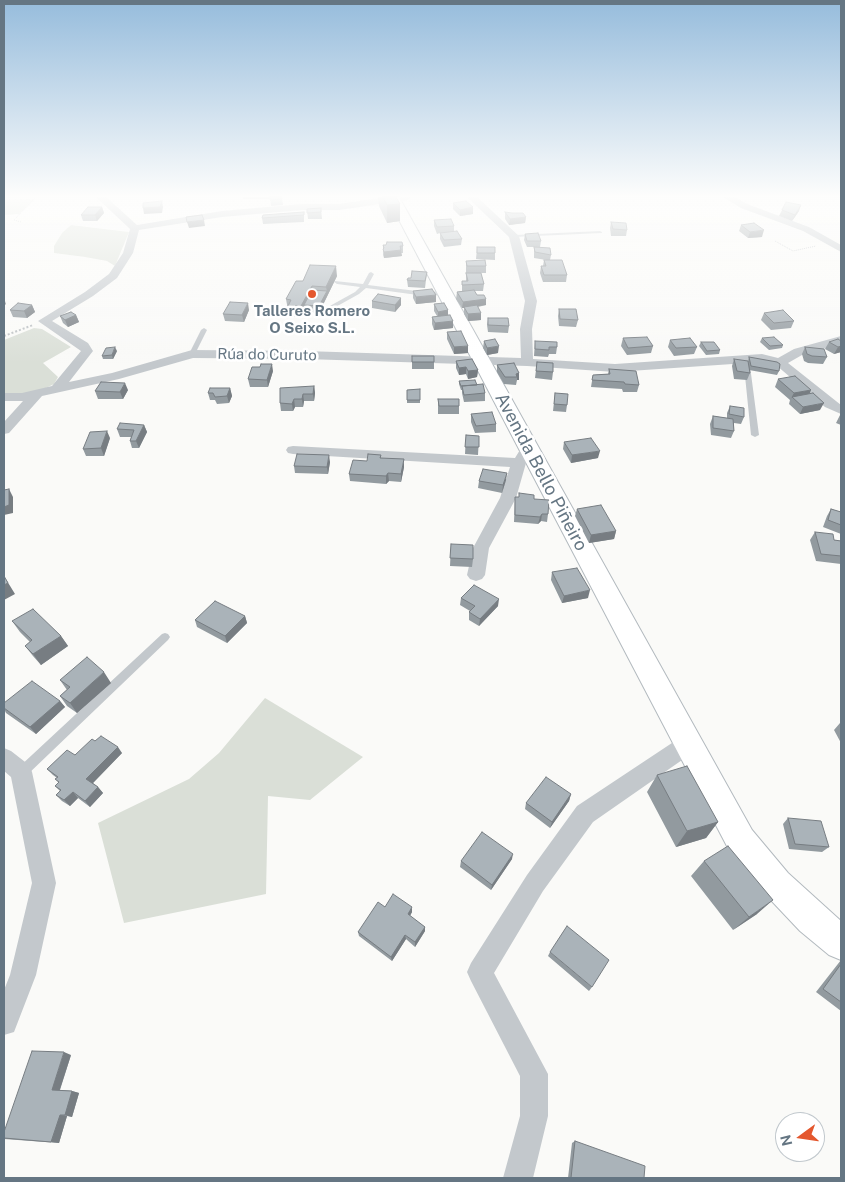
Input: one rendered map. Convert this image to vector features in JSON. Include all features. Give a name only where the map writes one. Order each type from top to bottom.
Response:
[{"type":"street","points":[[57,388],[87,351],[84,346],[44,321],[89,294],[112,276],[121,266],[128,252]]},
{"type":"street","name":"Avenida Bello Piñeiro","points":[[424,252],[481,361],[523,456],[688,744],[741,841],[777,884],[812,919],[841,943]]},
{"type":"street","points":[[518,252],[531,301],[526,329],[527,362]]},
{"type":"street","points":[[841,340],[798,352],[780,362],[830,404],[841,410]]},
{"type":"street","name":"Rúa do Curuto","points":[[4,397],[23,396],[114,376],[192,354],[305,355],[527,362],[615,368],[762,358],[780,362]]},
{"type":"street","points":[[4,430],[37,393]]},
{"type":"street","points":[[293,450],[523,456],[508,498],[491,525],[481,548],[476,575]]},
{"type":"street","points":[[518,1178],[534,1116],[534,1074],[480,972],[535,883],[585,814],[688,744]]},
{"type":"street","points":[[4,1022],[23,975],[44,883],[13,765]]},
{"type":"lane","points":[[330,308],[357,293],[365,285],[371,274]]},
{"type":"lane","points":[[337,282],[425,294],[444,293]]},
{"type":"lane","points":[[192,354],[204,330]]},
{"type":"lane","points":[[746,359],[754,435]]},
{"type":"lane","points":[[13,765],[165,637]]},
{"type":"path","points":[[4,336],[44,321]]},
{"type":"shaded area","points":[[121,252],[115,266],[107,261],[54,253]]},
{"type":"shaded area","points":[[34,328],[42,329],[71,347],[43,363],[58,377],[54,384],[40,391],[25,394],[4,394],[4,340]]},
{"type":"shaded area","points":[[265,698],[363,757],[310,800],[268,796],[266,894],[124,923],[98,823],[189,779],[219,753]]},
{"type":"building","points":[[536,252],[551,252],[551,255]]},
{"type":"building","points":[[485,260],[486,266],[467,266],[466,261]]},
{"type":"building","points":[[544,260],[562,260],[567,275],[544,275],[541,266],[546,266]]},
{"type":"building","points":[[310,265],[336,266],[326,287],[312,286],[301,306],[288,306],[291,300],[286,299],[296,281],[303,281]]},
{"type":"building","points":[[412,271],[427,272],[425,281],[407,280],[411,278]]},
{"type":"building","points":[[466,273],[481,273],[484,284],[462,285],[462,281],[468,281]]},
{"type":"building","points":[[432,289],[436,295],[416,297],[413,291]]},
{"type":"building","points":[[312,290],[327,291],[319,306],[304,305]]},
{"type":"building","points":[[474,290],[477,295],[484,295],[486,299],[463,302],[457,292]]},
{"type":"building","points":[[378,294],[401,298],[395,305],[372,301]]},
{"type":"building","points":[[230,302],[248,303],[242,315],[223,314]]},
{"type":"building","points":[[18,303],[32,305],[24,311],[10,310]]},
{"type":"building","points":[[444,303],[448,310],[438,312],[434,304]]},
{"type":"building","points":[[477,305],[481,313],[468,314],[464,307]]},
{"type":"building","points":[[559,309],[576,309],[578,320],[560,319]]},
{"type":"building","points":[[783,310],[794,321],[774,323],[764,313]]},
{"type":"building","points":[[71,312],[76,315],[65,320],[60,316]]},
{"type":"building","points":[[450,315],[453,321],[435,323],[432,317]]},
{"type":"building","points":[[488,318],[508,318],[509,326],[488,325]]},
{"type":"building","points":[[461,331],[468,346],[454,347],[447,332]]},
{"type":"building","points":[[647,337],[653,346],[628,348],[623,338]]},
{"type":"building","points":[[774,337],[783,345],[770,346],[762,338]]},
{"type":"building","points":[[690,338],[697,347],[676,348],[670,340]]},
{"type":"building","points":[[495,339],[499,346],[487,348],[484,341]]},
{"type":"building","points":[[838,339],[841,341],[841,346],[838,347],[829,342]]},
{"type":"building","points":[[535,341],[557,342],[557,347],[549,347],[549,350],[535,349]]},
{"type":"building","points":[[701,342],[714,342],[720,350],[707,351]]},
{"type":"building","points":[[115,347],[112,355],[102,356],[106,348]]},
{"type":"building","points":[[805,347],[824,349],[827,357],[807,354]]},
{"type":"building","points":[[412,356],[434,356],[434,362],[412,362]]},
{"type":"building","points":[[749,357],[777,362],[780,364],[779,371],[751,366]]},
{"type":"building","points":[[472,359],[478,370],[468,371],[466,367],[459,368],[456,361]]},
{"type":"building","points":[[734,359],[748,361],[750,373],[737,371]]},
{"type":"building","points":[[537,362],[553,363],[553,372],[536,371]]},
{"type":"building","points":[[514,363],[519,373],[516,374],[517,377],[505,377],[497,365]]},
{"type":"building","points":[[261,364],[272,364],[267,380],[248,379],[252,367],[260,367]]},
{"type":"building","points":[[609,369],[636,371],[639,385],[592,380],[593,375],[610,374]]},
{"type":"building","points":[[795,376],[811,390],[794,393],[778,379]]},
{"type":"building","points":[[475,380],[477,385],[461,386],[459,381]]},
{"type":"building","points":[[101,382],[125,383],[120,392],[95,391]]},
{"type":"building","points":[[483,384],[485,393],[464,395],[462,386]]},
{"type":"building","points":[[314,386],[313,394],[303,394],[302,399],[294,399],[292,404],[280,403],[280,388]]},
{"type":"building","points":[[210,388],[230,388],[227,396],[215,397],[213,393],[208,393]]},
{"type":"building","points":[[420,389],[420,400],[407,400],[407,390]]},
{"type":"building","points":[[555,393],[568,394],[567,405],[554,404]]},
{"type":"building","points":[[813,393],[824,403],[803,407],[792,397]]},
{"type":"building","points":[[438,399],[459,399],[459,406],[439,406]]},
{"type":"building","points":[[730,406],[744,408],[744,417],[729,414]]},
{"type":"building","points":[[492,412],[496,424],[476,426],[471,414]]},
{"type":"building","points":[[713,416],[733,419],[734,431],[713,428]]},
{"type":"building","points":[[120,423],[144,425],[136,441],[130,441],[134,430],[117,429]]},
{"type":"building","points":[[107,431],[101,448],[83,449],[90,432]]},
{"type":"building","points":[[466,435],[479,436],[479,447],[465,447]]},
{"type":"building","points":[[591,438],[600,451],[572,455],[564,442]]},
{"type":"building","points":[[297,454],[329,455],[327,467],[294,466]]},
{"type":"building","points":[[368,454],[381,455],[380,458],[404,459],[401,474],[388,473],[386,476],[349,474],[353,460],[367,461]]},
{"type":"building","points":[[483,469],[507,473],[503,485],[479,481]]},
{"type":"building","points":[[9,489],[9,505],[4,507],[4,490]]},
{"type":"building","points":[[519,493],[534,495],[534,499],[549,500],[548,514],[542,514],[540,517],[515,515],[515,497],[519,497]]},
{"type":"building","points":[[601,505],[616,531],[591,535],[577,509]]},
{"type":"building","points":[[831,509],[841,512],[841,525],[828,520]]},
{"type":"building","points":[[815,532],[833,534],[834,540],[841,541],[841,556],[821,554]]},
{"type":"building","points":[[451,544],[473,545],[473,559],[450,558]]},
{"type":"building","points":[[577,568],[590,590],[564,596],[552,572]]},
{"type":"building","points":[[4,576],[8,583],[4,585]]},
{"type":"building","points":[[474,585],[499,599],[480,619],[469,612],[475,606],[461,598]]},
{"type":"building","points":[[215,601],[245,616],[225,636],[195,620]]},
{"type":"building","points":[[33,609],[61,636],[33,654],[25,646],[32,640],[12,621]]},
{"type":"building","points":[[87,657],[104,672],[70,703],[60,696],[70,687],[60,680]]},
{"type":"building","points":[[32,681],[60,701],[30,727],[4,708],[4,703]]},
{"type":"building","points":[[101,736],[118,747],[86,779],[98,787],[85,801],[73,792],[64,800],[56,795],[61,790],[55,786],[59,782],[55,779],[58,777],[47,769],[67,750],[75,755],[92,739],[95,741]]},
{"type":"building","points":[[687,766],[718,822],[687,831],[657,775]]},
{"type":"building","points":[[546,777],[571,794],[552,822],[526,803]]},
{"type":"building","points":[[788,818],[821,821],[829,847],[795,844]]},
{"type":"building","points":[[482,832],[513,854],[492,885],[461,861]]},
{"type":"building","points":[[728,846],[773,900],[749,917],[704,861]]},
{"type":"building","points":[[393,894],[412,907],[408,914],[425,927],[415,942],[405,935],[391,957],[358,932],[378,902],[385,907]]},
{"type":"building","points":[[567,926],[609,960],[592,987],[550,952]]},
{"type":"building","points":[[841,964],[841,1002],[823,989]]},
{"type":"building","points":[[32,1051],[64,1052],[52,1090],[72,1091],[65,1115],[60,1115],[51,1142],[4,1138],[4,1132]]},
{"type":"building","points":[[575,1141],[645,1166],[644,1178],[571,1178]]},
{"type":"place","name":"Talleres Romero O Seixo S.L.","points":[[312,294]]}]
